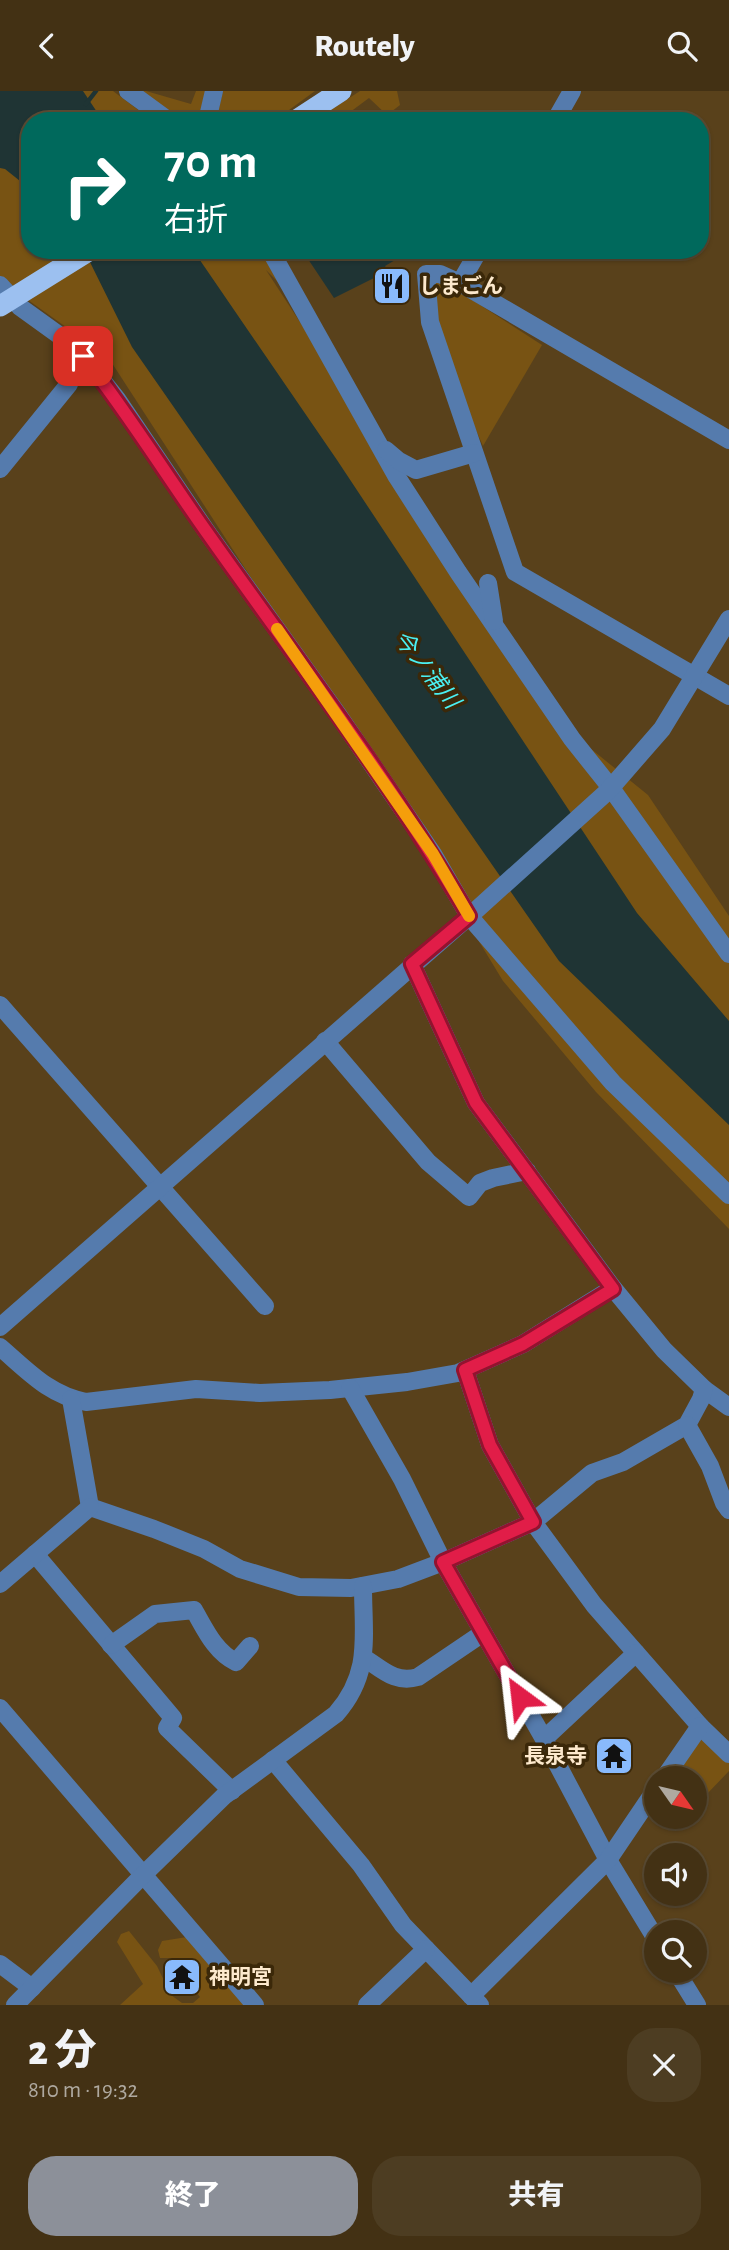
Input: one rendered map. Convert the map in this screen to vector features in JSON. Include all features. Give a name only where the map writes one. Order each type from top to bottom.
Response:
[{"type":"highway","points":[[309,112],[341,91]]},
{"type":"highway","points":[[10,294],[74,259]]},
{"type":"street","points":[[128,91],[157,112]]},
{"type":"street","points":[[209,112],[214,91]]},
{"type":"street","points":[[560,112],[572,91]]},
{"type":"street","points":[[275,259],[397,477],[495,626],[572,739],[726,943]]},
{"type":"street","points":[[460,283],[474,259]]},
{"type":"street","points":[[729,440],[460,283],[440,274],[426,274],[430,322],[514,572],[729,696]]},
{"type":"street","points":[[10,294],[20,307],[83,356],[117,399],[207,532],[339,716],[471,914],[613,1083],[729,1195]]},
{"type":"street","points":[[0,468],[69,384],[75,366],[71,347]]},
{"type":"street","points":[[378,443],[399,461],[416,470],[474,453]]},
{"type":"street","points":[[488,583],[495,626]]},
{"type":"street","points":[[0,1327],[610,790],[662,729],[729,619]]},
{"type":"street","points":[[412,964],[476,1103],[613,1289],[664,1350],[704,1389],[729,1408]]},
{"type":"street","points":[[0,1005],[265,1306]]},
{"type":"street","points":[[325,1041],[428,1162],[469,1197],[480,1183],[527,1171]]},
{"type":"street","points":[[0,1347],[51,1391],[86,1402],[196,1389],[260,1393],[350,1388],[458,1373],[523,1344],[613,1289]]},
{"type":"street","points":[[465,1370],[490,1445],[533,1522],[594,1605],[700,1725],[729,1753]]},
{"type":"street","points":[[350,1388],[402,1479],[443,1562],[544,1739],[608,1860],[644,1920]]},
{"type":"street","points":[[90,1507],[204,1549],[240,1569],[270,1579],[299,1587],[363,1586],[398,1579],[533,1522],[592,1473],[624,1462],[687,1425],[704,1389]]},
{"type":"street","points":[[71,1399],[90,1507]]},
{"type":"street","points":[[687,1425],[710,1466],[729,1510]]},
{"type":"street","points":[[0,1584],[90,1507]]},
{"type":"street","points":[[35,1554],[173,1718],[167,1728],[232,1791]]},
{"type":"street","points":[[15,2005],[143,1875],[232,1791],[336,1714],[347,1702],[357,1683],[363,1657],[363,1586]]},
{"type":"street","points":[[111,1645],[155,1614],[194,1609],[210,1638],[226,1657],[236,1662],[250,1646]]},
{"type":"street","points":[[363,1657],[398,1679],[407,1681],[418,1677],[483,1633]]},
{"type":"street","points":[[544,1739],[636,1653]]},
{"type":"street","points":[[0,1708],[255,2005]]},
{"type":"street","points":[[672,1766],[700,1725]]},
{"type":"street","points":[[273,1760],[361,1865],[403,1925],[475,2000],[608,1860],[644,1807]]},
{"type":"street","points":[[367,2005],[426,1949]]},
{"type":"street","points":[[0,1964],[32,1988]]},
{"type":"street","points":[[683,1983],[697,2005]]},
{"type":"shaded area","points":[[0,91],[113,91],[141,112],[21,112],[21,259],[275,259],[300,304],[266,270],[564,727],[648,795],[729,916],[729,1229],[596,1092],[503,981],[364,752],[108,357],[0,280]]},
{"type":"shaded area","points":[[129,91],[146,91],[191,104],[196,91],[208,91],[204,112],[160,112]]},
{"type":"shaded area","points":[[223,91],[315,91],[286,112],[218,112]]},
{"type":"shaded area","points":[[360,91],[397,91],[400,105],[391,112],[384,112],[369,98],[350,112],[328,112]]},
{"type":"shaded area","points":[[432,274],[542,345],[483,446],[437,342]]},
{"type":"shaded area","points":[[700,1726],[729,1758],[729,1771],[707,1794],[707,1766],[679,1766],[675,1762]]},
{"type":"shaded area","points":[[129,1931],[157,1966],[171,1995],[182,2003],[193,2003],[200,1997],[189,1983],[193,1970],[171,1958],[160,1958],[158,1950],[162,1941],[187,1937],[255,2005],[120,2005],[143,1984],[117,1942],[121,1934]]},
{"type":"water","points":[[0,91],[83,91],[97,112],[21,112],[21,182],[0,168]]},
{"type":"water","name":"今ノ浦川","points":[[88,259],[199,259],[337,460],[637,913],[729,1021],[729,1125],[559,961],[132,347]]},
{"type":"water","points":[[308,259],[397,259],[385,266],[388,271],[334,298]]},
{"type":"waterway","points":[[86,104],[96,91]]},
{"type":"slow traffic","points":[[277,629],[433,854],[469,916]]},
{"type":"place","name":"しまごん","points":[[392,286]]},
{"type":"place","name":"長泉寺","points":[[614,1756]]},
{"type":"place","name":"神明宮","points":[[182,1977]]},
{"type":"route","points":[[83,356],[117,399],[207,532],[339,716],[433,854],[469,916],[412,964],[476,1103],[613,1289],[523,1344],[465,1370],[490,1445],[533,1522],[443,1562],[520,1697]]}]
